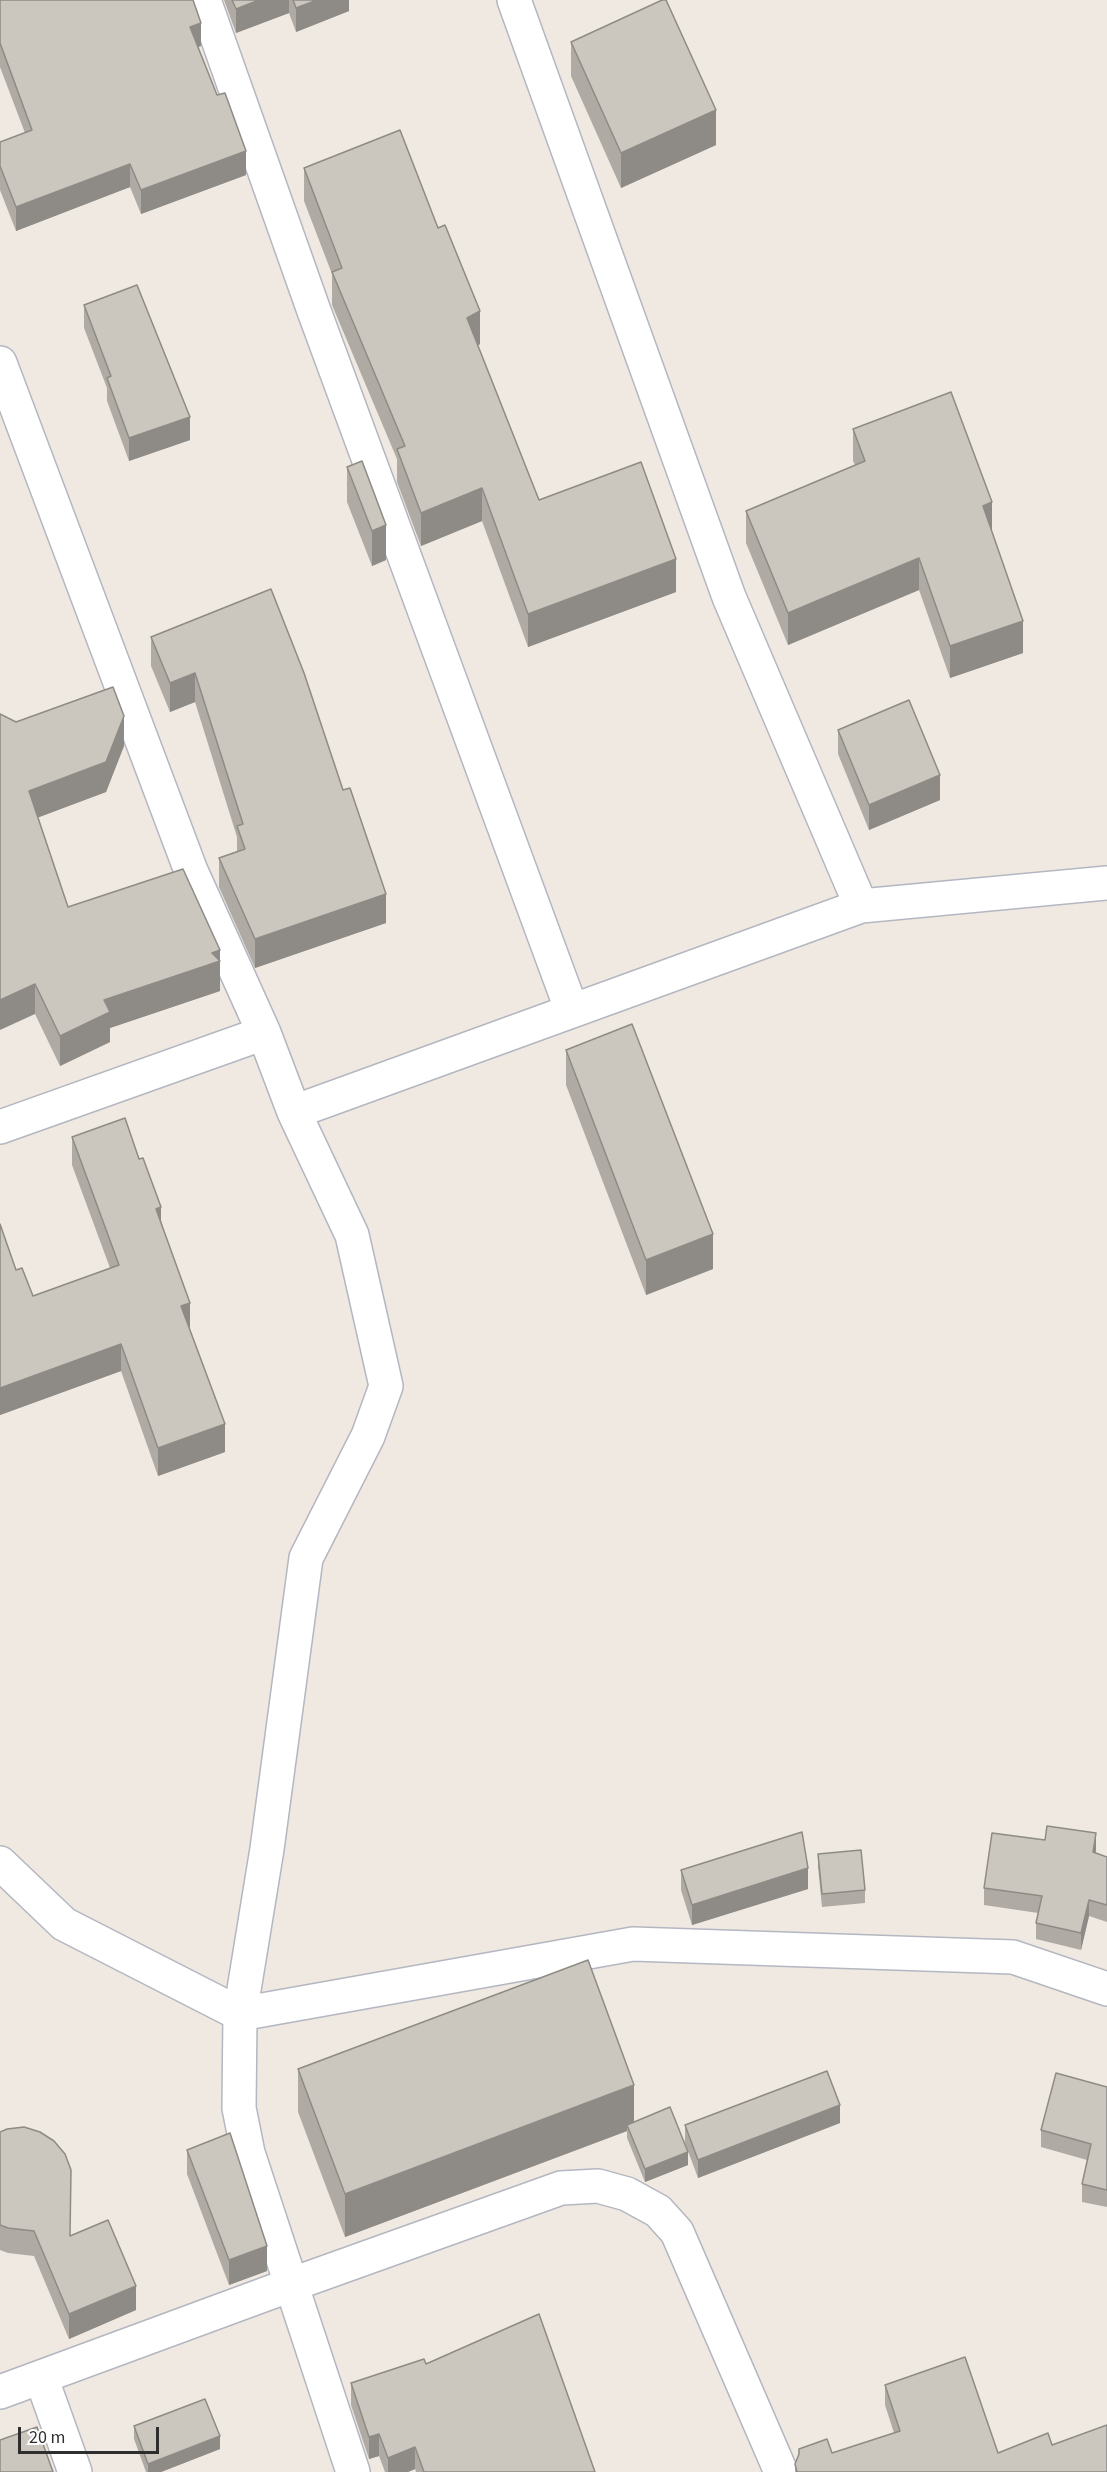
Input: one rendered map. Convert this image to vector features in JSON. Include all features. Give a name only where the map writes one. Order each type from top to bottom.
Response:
[{"type":"street","points":[[204,0],[314,311],[572,1011]]},
{"type":"street","points":[[514,0],[729,597],[861,906]]},
{"type":"street","points":[[0,363],[191,871],[264,1033],[294,1112],[352,1235],[386,1386],[368,1436],[306,1558],[267,1849],[240,2014],[240,2108],[248,2153],[353,2472]]},
{"type":"street","points":[[294,1112],[861,906],[1107,883]]},
{"type":"street","points":[[0,1127],[264,1033]]},
{"type":"street","points":[[0,1863],[64,1924],[240,2014],[633,1944],[1013,1957],[1107,1989]]},
{"type":"street","points":[[0,2392],[561,2188],[598,2186],[627,2194],[658,2211],[677,2232],[781,2472]]},
{"type":"street","points":[[41,2377],[75,2472]]},
{"type":"building","points":[[0,0],[193,0],[201,23],[190,27],[217,95],[225,93],[246,151],[141,190],[130,164],[16,207],[0,166],[0,142],[32,130],[0,43]]},
{"type":"building","points":[[232,0],[259,0],[236,9]]},
{"type":"building","points":[[293,0],[317,0],[296,8]]},
{"type":"building","points":[[666,0],[716,110],[621,153],[571,42]]},
{"type":"building","points":[[400,130],[438,228],[445,225],[480,311],[467,318],[539,500],[641,462],[676,559],[528,614],[482,488],[421,513],[397,449],[405,446],[332,272],[342,268],[304,168]]},
{"type":"building","points":[[137,285],[190,417],[129,438],[107,378],[111,376],[84,305]]},
{"type":"building","points":[[951,392],[992,502],[983,506],[1023,621],[950,646],[919,558],[788,613],[746,511],[865,461],[853,429]]},
{"type":"building","points":[[362,461],[386,525],[372,531],[347,467]]},
{"type":"building","points":[[271,589],[304,673],[343,790],[350,788],[386,894],[255,939],[219,858],[245,849],[237,826],[243,824],[195,673],[170,683],[151,637]]},
{"type":"building","points":[[113,687],[124,716],[106,762],[29,791],[68,907],[183,869],[220,950],[212,953],[220,961],[104,1000],[110,1012],[60,1036],[35,984],[0,1000],[0,714],[16,722]]},
{"type":"building","points":[[909,700],[940,775],[869,805],[838,730]]},
{"type":"building","points":[[632,1024],[713,1234],[646,1260],[566,1050]]},
{"type":"building","points":[[125,1118],[139,1159],[143,1158],[161,1207],[156,1209],[190,1303],[181,1306],[225,1424],[158,1448],[121,1344],[0,1388],[0,1224],[16,1270],[22,1268],[33,1296],[119,1265],[72,1137]]},
{"type":"building","points":[[1047,1826],[1096,1833],[1093,1852],[1107,1857],[1107,1905],[1089,1900],[1081,1933],[1036,1923],[1042,1896],[984,1888],[992,1833],[1045,1840]]},
{"type":"building","points":[[802,1832],[808,1868],[692,1905],[681,1870]]},
{"type":"building","points":[[861,1850],[865,1890],[822,1894],[818,1854]]},
{"type":"building","points":[[588,1960],[634,2085],[345,2194],[298,2069]]},
{"type":"building","points":[[827,2071],[840,2105],[698,2160],[685,2125]]},
{"type":"building","points":[[1056,2073],[1107,2087],[1107,2190],[1082,2184],[1091,2144],[1041,2130]]},
{"type":"building","points":[[670,2107],[688,2152],[645,2169],[627,2125]]},
{"type":"building","points":[[24,2127],[40,2132],[54,2141],[65,2154],[71,2170],[70,2236],[108,2220],[136,2286],[69,2314],[34,2231],[0,2225],[0,2132]]},
{"type":"building","points":[[230,2133],[267,2246],[229,2260],[187,2150]]},
{"type":"building","points":[[539,2314],[595,2472],[424,2472],[415,2447],[388,2458],[379,2434],[369,2437],[351,2383],[424,2359],[426,2364]]},
{"type":"building","points":[[965,2357],[998,2453],[1048,2433],[1052,2445],[1107,2425],[1107,2472],[797,2472],[795,2464],[799,2449],[827,2439],[832,2453],[900,2431],[885,2385]]},
{"type":"building","points":[[205,2399],[220,2436],[148,2464],[134,2426]]},
{"type":"building","points":[[37,2427],[53,2472],[0,2472],[0,2440]]}]
